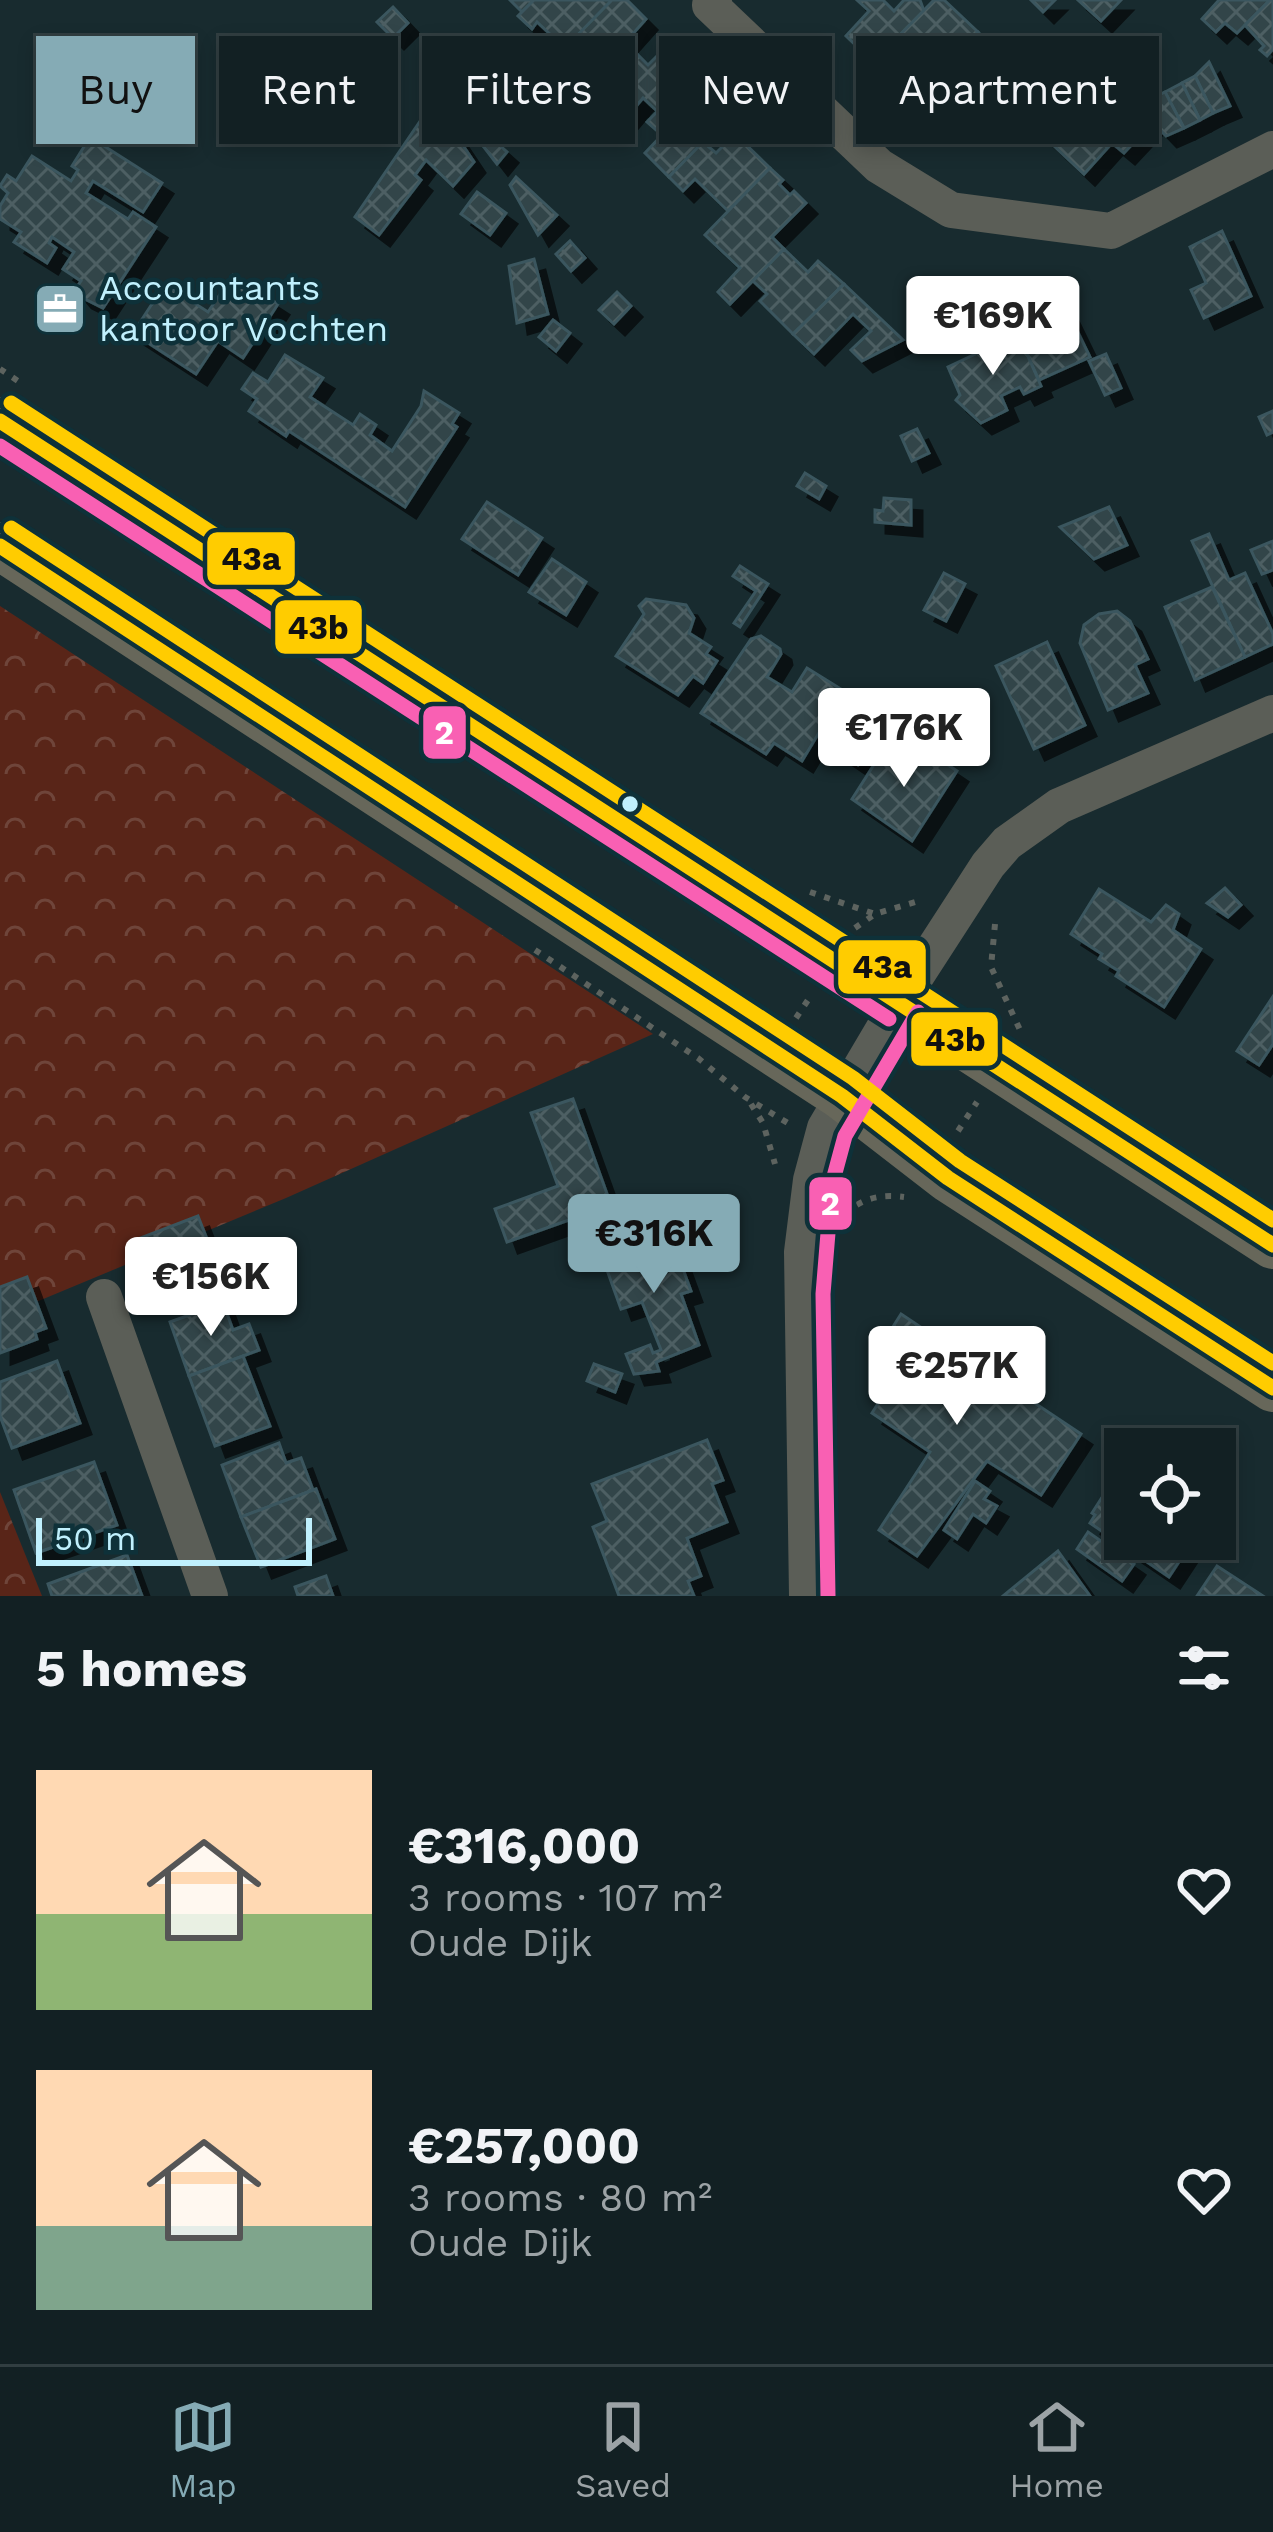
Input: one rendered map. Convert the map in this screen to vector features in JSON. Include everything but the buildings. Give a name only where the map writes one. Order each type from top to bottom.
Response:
[{"type":"main road","points":[[0,421],[847,940],[900,1001],[1011,1050],[1273,1245]]},
{"type":"main road","points":[[0,546],[842,1096],[924,1184],[1273,1388]]},
{"type":"street","points":[[714,0],[710,5],[879,166],[951,210],[1111,231],[1273,148]]},
{"type":"street","points":[[807,1596],[802,1252],[815,1162],[825,1128],[988,866],[1026,828],[1059,806],[1273,713]]},
{"type":"street","points":[[104,1298],[210,1596]]},
{"type":"path","points":[[840,1219],[855,1205],[924,1184],[1011,1050],[1004,1002],[991,967],[996,916]]},
{"type":"path","points":[[745,1097],[847,940]]},
{"type":"green space","points":[[0,606],[653,1034],[286,1198],[0,1317]]},
{"type":"green space","points":[[0,1492],[42,1596],[0,1596]]},
{"type":"transit line","name":"43a","points":[[11,403],[1273,1220]]},
{"type":"transit line","name":"43b","points":[[0,421],[1273,1245]]},
{"type":"transit line","name":"2","points":[[0,446],[889,1019]]},
{"type":"transit line","name":"43a","points":[[11,528],[853,1078],[960,1161],[1273,1363]]},
{"type":"transit line","name":"43b","points":[[0,546],[842,1096],[948,1178],[1273,1388]]},
{"type":"transit line","name":"2","points":[[828,1596],[823,1294],[832,1184],[845,1136],[918,1012]]},
{"type":"place","name":"Accountants kantoor Vochten","points":[[60,309]]}]
